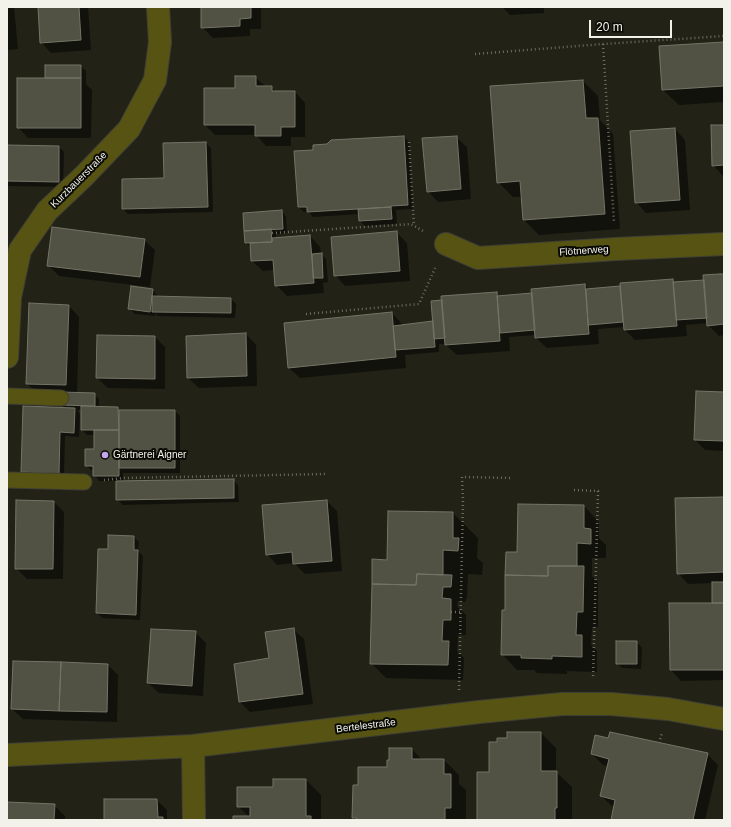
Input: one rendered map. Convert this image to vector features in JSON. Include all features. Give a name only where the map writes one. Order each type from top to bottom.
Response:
[{"type":"street","name":"Kurzbauerstraße","points":[[7,357],[10,297],[20,250],[47,211],[84,176],[129,129],[155,80],[160,42],[158,7]]},
{"type":"street","name":"Flötnerweg","points":[[446,244],[478,258],[724,244]]},
{"type":"street","name":"Bertelestraße","points":[[7,755],[193,746],[459,714],[562,704],[611,704],[668,709],[724,719]]},
{"type":"street","points":[[193,746],[194,820]]},
{"type":"lane","points":[[7,396],[61,398]]},
{"type":"lane","points":[[7,480],[84,482]]},
{"type":"path","points":[[475,54],[724,36]]},
{"type":"path","points":[[603,44],[616,249]]},
{"type":"path","points":[[409,142],[414,226]]},
{"type":"path","points":[[272,233],[411,224],[446,244],[419,304],[306,314]]},
{"type":"path","points":[[84,482],[124,478],[328,474]]},
{"type":"path","points":[[459,714],[463,500],[462,477],[513,478]]},
{"type":"path","points":[[574,490],[598,491],[592,704]]},
{"type":"path","points":[[458,545],[462,543]]},
{"type":"path","points":[[451,612],[461,612]]},
{"type":"building","points":[[38,7],[79,7],[81,40],[40,43]]},
{"type":"building","points":[[201,7],[251,7],[251,18],[240,19],[240,26],[201,28]]},
{"type":"building","points":[[724,42],[724,86],[662,90],[659,46]]},
{"type":"building","points":[[45,65],[81,65],[81,78],[45,78]]},
{"type":"building","points":[[235,76],[256,76],[256,86],[272,86],[272,91],[295,91],[295,127],[281,127],[281,136],[255,136],[255,125],[204,125],[204,88],[235,88]]},
{"type":"building","points":[[17,78],[81,78],[81,128],[17,128]]},
{"type":"building","points":[[583,80],[586,118],[598,118],[605,214],[523,220],[520,181],[497,183],[490,86]]},
{"type":"building","points":[[711,125],[724,125],[724,165],[712,166]]},
{"type":"building","points":[[675,128],[680,200],[635,203],[630,131]]},
{"type":"building","points":[[404,136],[408,205],[307,212],[307,207],[298,207],[294,151],[313,150],[313,145],[327,144],[331,140]]},
{"type":"building","points":[[457,136],[461,189],[427,192],[422,138]]},
{"type":"building","points":[[206,142],[208,207],[122,209],[122,179],[164,178],[163,143]]},
{"type":"building","points":[[7,145],[59,146],[59,182],[7,181]]},
{"type":"building","points":[[391,207],[392,219],[359,221],[358,209]]},
{"type":"building","points":[[282,210],[283,229],[244,231],[243,213]]},
{"type":"building","points":[[52,227],[145,239],[140,277],[47,266]]},
{"type":"building","points":[[271,229],[272,242],[245,243],[244,231]]},
{"type":"building","points":[[397,231],[400,271],[334,276],[331,237]]},
{"type":"building","points":[[310,235],[314,283],[275,286],[273,260],[251,261],[250,243],[272,242],[272,238]]},
{"type":"building","points":[[322,253],[323,278],[313,278],[312,254]]},
{"type":"building","points":[[724,274],[724,324],[707,326],[703,275]]},
{"type":"building","points":[[673,279],[677,326],[624,330],[620,283]]},
{"type":"building","points":[[704,280],[707,318],[676,320],[673,282]]},
{"type":"building","points":[[585,284],[589,334],[535,338],[531,289]]},
{"type":"building","points":[[131,286],[153,289],[150,312],[128,309]]},
{"type":"building","points":[[620,286],[623,322],[588,325],[586,289]]},
{"type":"building","points":[[497,292],[500,341],[445,345],[441,296]]},
{"type":"building","points":[[532,293],[535,330],[500,333],[497,296]]},
{"type":"building","points":[[152,296],[231,298],[231,313],[152,312]]},
{"type":"building","points":[[442,300],[445,338],[434,339],[431,301]]},
{"type":"building","points":[[29,303],[69,305],[66,385],[26,384]]},
{"type":"building","points":[[392,312],[396,357],[288,368],[284,323]]},
{"type":"building","points":[[433,321],[435,347],[395,350],[393,326]]},
{"type":"building","points":[[246,333],[247,376],[187,378],[186,336]]},
{"type":"building","points":[[97,335],[155,336],[155,379],[96,378]]},
{"type":"building","points":[[696,391],[724,392],[724,441],[694,440]]},
{"type":"building","points":[[61,392],[95,393],[95,406],[61,405]]},
{"type":"building","points":[[23,406],[75,408],[74,433],[60,432],[59,474],[21,472]]},
{"type":"building","points":[[81,406],[118,407],[119,430],[81,430]]},
{"type":"building","points":[[119,410],[175,410],[175,468],[119,468]]},
{"type":"building","points":[[94,430],[119,430],[119,476],[93,476],[93,466],[85,466],[85,449],[94,449]]},
{"type":"building","points":[[234,479],[234,498],[116,500],[116,481]]},
{"type":"building","points":[[724,497],[724,572],[677,574],[675,498]]},
{"type":"building","points":[[16,500],[54,501],[53,569],[15,569]]},
{"type":"building","points":[[327,500],[332,561],[293,564],[292,552],[266,555],[262,505]]},
{"type":"building","points":[[518,504],[584,505],[584,528],[591,529],[591,544],[577,543],[577,566],[548,566],[548,576],[505,575],[506,552],[517,552]]},
{"type":"building","points":[[388,511],[453,512],[453,538],[459,538],[458,551],[443,550],[443,575],[417,574],[416,585],[372,584],[372,559],[387,560]]},
{"type":"building","points":[[108,535],[134,536],[134,550],[138,550],[136,615],[96,613],[98,549],[108,549]]},
{"type":"building","points":[[548,566],[584,566],[583,612],[577,612],[576,635],[582,635],[582,657],[552,656],[552,659],[521,658],[521,655],[501,655],[502,610],[505,610],[505,575],[548,576]]},
{"type":"building","points":[[417,574],[452,575],[451,587],[443,587],[442,598],[451,599],[451,620],[443,620],[442,641],[449,641],[448,665],[370,664],[372,584],[416,585]]},
{"type":"building","points":[[712,582],[724,582],[724,603],[712,603]]},
{"type":"building","points":[[669,603],[724,603],[724,670],[670,670]]},
{"type":"building","points":[[294,628],[303,694],[239,702],[234,664],[269,658],[265,632]]},
{"type":"building","points":[[151,629],[196,631],[192,686],[147,683]]},
{"type":"building","points":[[616,641],[637,641],[637,664],[616,664]]},
{"type":"building","points":[[13,661],[61,662],[59,711],[11,709]]},
{"type":"building","points":[[61,662],[108,664],[107,712],[59,711]]},
{"type":"building","points":[[507,732],[541,732],[541,771],[557,771],[557,808],[555,808],[555,820],[477,820],[477,772],[489,772],[489,742],[497,742],[497,738],[507,738]]},
{"type":"building","points":[[610,732],[708,753],[693,820],[611,820],[615,800],[600,796],[609,759],[591,754],[595,735],[608,738]]},
{"type":"building","points":[[389,748],[412,748],[412,759],[444,759],[444,774],[451,774],[451,808],[445,808],[445,820],[357,820],[357,818],[352,818],[353,785],[358,785],[358,767],[387,767],[387,760],[389,760]]},
{"type":"building","points":[[273,779],[306,779],[306,816],[311,816],[311,820],[233,820],[233,816],[250,816],[250,807],[237,807],[237,787],[273,787]]},
{"type":"building","points":[[104,799],[157,799],[158,817],[163,817],[163,820],[104,820]]},
{"type":"building","points":[[7,802],[55,804],[54,820],[7,820]]},
{"type":"place","name":"Gärtnerei Aigner","points":[[105,455]]}]
